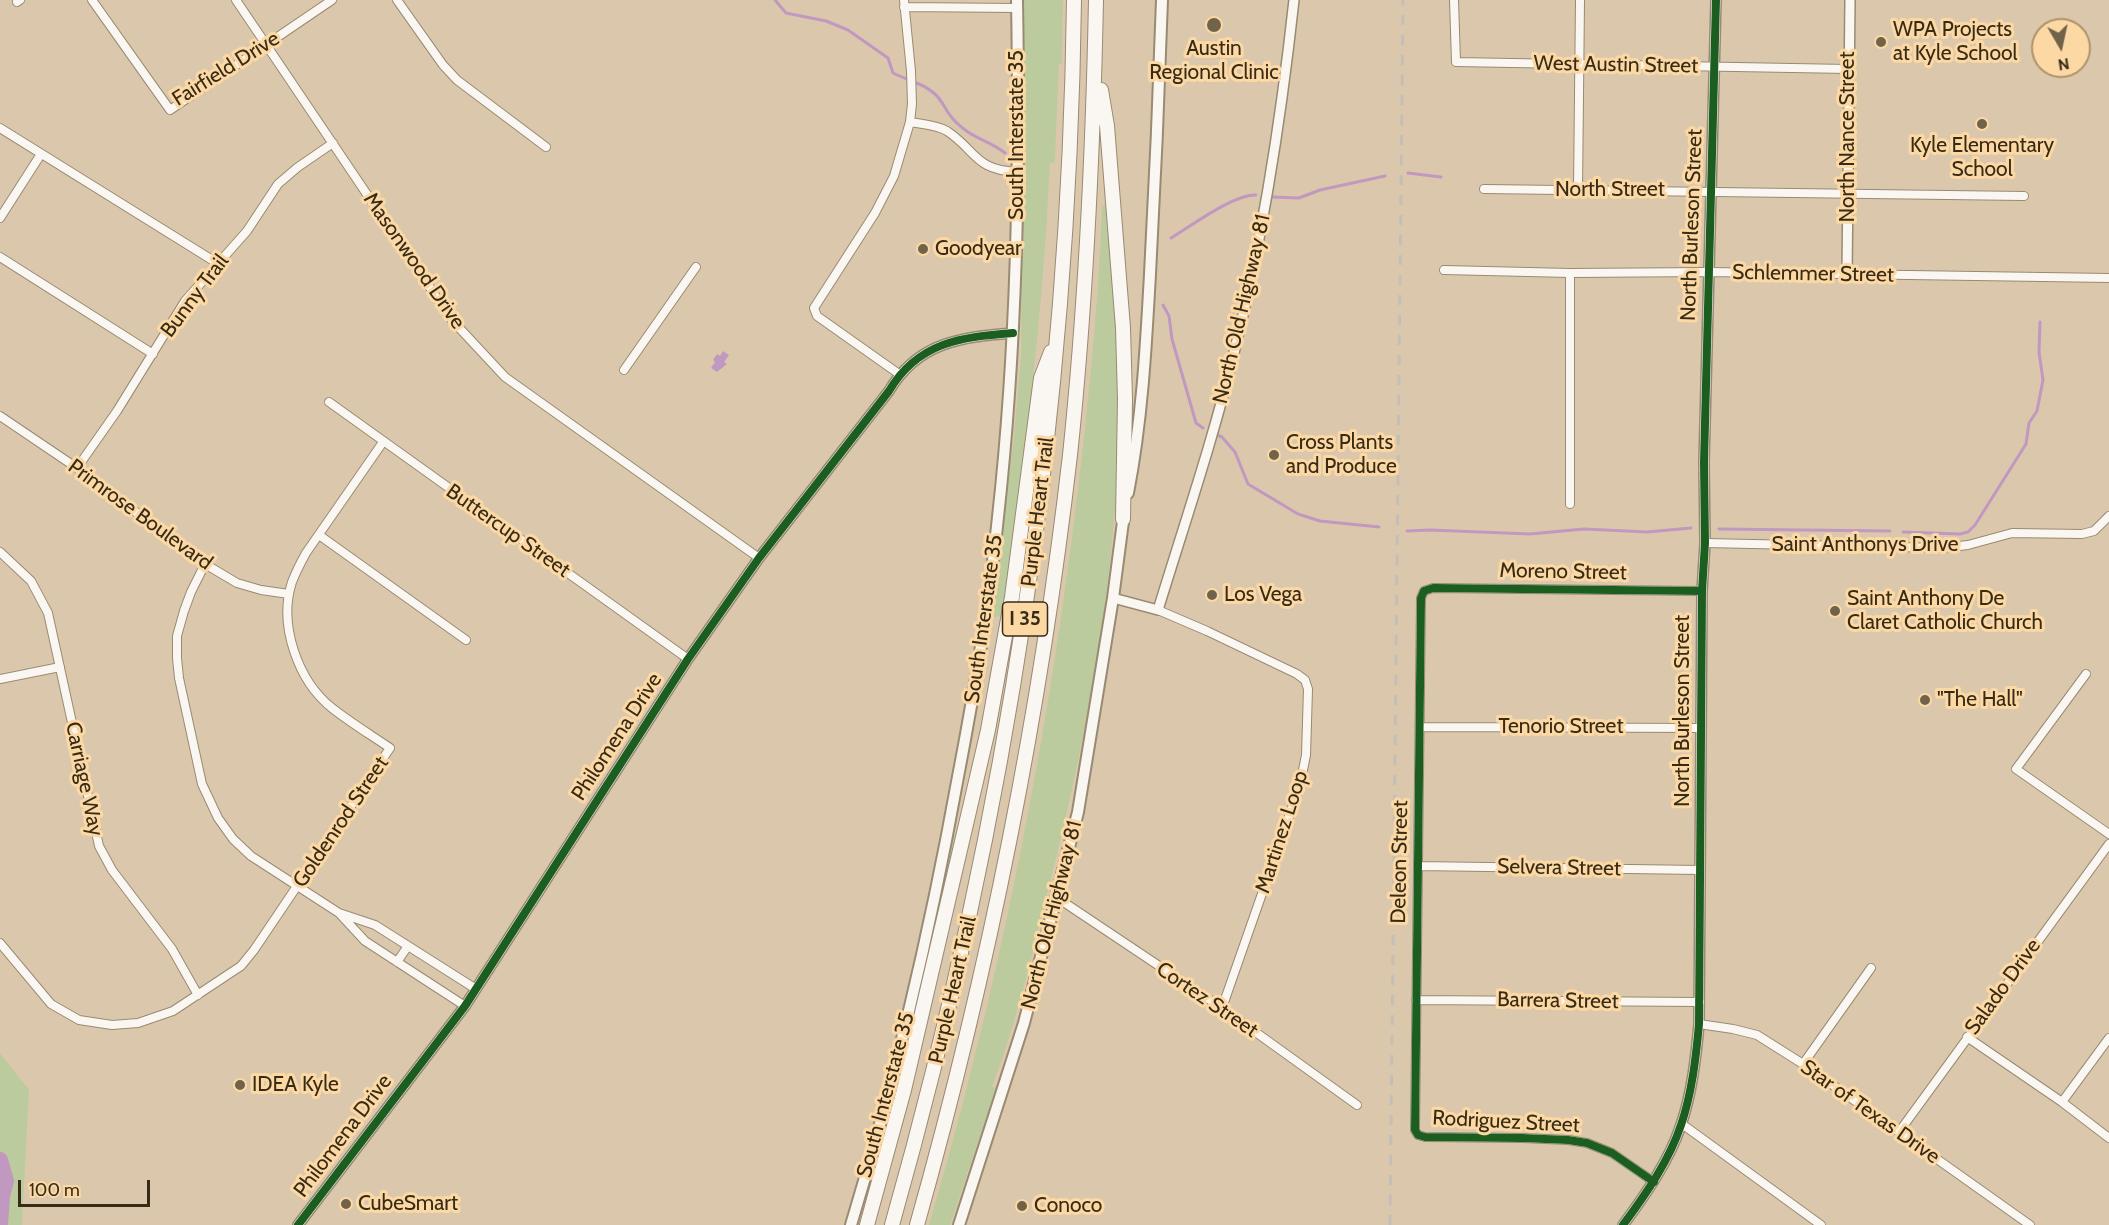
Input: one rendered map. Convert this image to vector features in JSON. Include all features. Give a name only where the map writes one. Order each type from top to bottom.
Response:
[{"type":"highway","name":"Purple Heart Trail","points":[[892,1225],[920,1127],[972,909],[1021,647],[1040,507],[1058,333],[1067,205],[1074,0]]},
{"type":"highway","name":"Purple Heart Trail","points":[[916,1225],[954,1087],[991,934],[1027,749],[1047,630],[1070,454],[1079,357],[1092,168],[1096,0]]},
{"type":"highway","points":[[1095,58],[1107,126],[1123,328],[1125,399],[1123,519]]},
{"type":"highway","points":[[867,1225],[904,1090],[988,730],[1012,597],[1041,378],[1058,333]]},
{"type":"main road","points":[[1113,598],[1130,482],[1147,333],[1162,0]]},
{"type":"main road","name":"South Interstate 35","points":[[852,1225],[926,937],[971,709],[986,616],[998,516],[1013,333],[1018,172],[1017,4]]},
{"type":"main road","name":"North Old Highway 81","points":[[959,1225],[1024,1023],[1078,812],[1113,598]]},
{"type":"street","name":"Fairfield Drive","points":[[92,0],[170,110],[332,0]]},
{"type":"street","name":"Masonwood Drive","points":[[236,0],[451,319],[505,377],[759,558]]},
{"type":"street","points":[[397,0],[456,80],[546,147]]},
{"type":"street","name":"North Old Highway 81","points":[[1158,610],[1237,343],[1264,221],[1294,0]]},
{"type":"street","name":"West Austin Street","points":[[1454,0],[1456,62],[1848,69]]},
{"type":"street","points":[[1578,190],[1580,0]]},
{"type":"street","name":"North Burleson Street","points":[[1623,1225],[1654,1182],[1682,1124],[1695,1061],[1699,1024],[1704,462],[1716,0]]},
{"type":"street","name":"North Nance Street","points":[[1847,274],[1850,0]]},
{"type":"street","points":[[899,374],[817,316],[813,308],[875,213],[894,176],[910,122],[912,89],[904,3],[1017,4]]},
{"type":"street","points":[[910,122],[945,130],[986,166],[1002,171],[1018,172]]},
{"type":"street","points":[[0,128],[217,263]]},
{"type":"street","name":"Bunny Trail","points":[[77,468],[153,354],[185,301],[247,231],[278,184],[333,143]]},
{"type":"street","points":[[0,218],[41,154]]},
{"type":"street","name":"North Street","points":[[1484,189],[1710,190],[2025,196]]},
{"type":"street","points":[[0,257],[153,354]]},
{"type":"street","points":[[624,370],[696,267]]},
{"type":"street","name":"Schlemmer Street","points":[[1444,270],[2109,278]]},
{"type":"street","points":[[1570,273],[1570,504]]},
{"type":"street","name":"Philomena Drive","points":[[298,1225],[465,1006],[688,659],[759,558],[889,391],[899,374],[917,358],[953,340],[1013,333]]},
{"type":"street","name":"Buttercup Street","points":[[329,402],[688,659]]},
{"type":"street","name":"Primrose Boulevard","points":[[0,416],[77,468],[205,564],[237,583],[261,590],[289,594]]},
{"type":"street","name":"Goldenrod Street","points":[[0,943],[51,1004],[79,1020],[112,1025],[138,1023],[173,1011],[241,966],[298,886],[390,748],[331,708],[304,676],[289,626],[289,594],[299,566],[383,442]]},
{"type":"street","name":"Saint Anthonys Drive","points":[[1705,543],[1942,548],[1968,545],[2012,533],[2082,534],[2094,531],[2109,516]]},
{"type":"street","points":[[319,535],[466,639]]},
{"type":"street","name":"Carriage Way","points":[[0,552],[31,581],[48,613],[99,846],[112,870],[172,949],[198,995]]},
{"type":"street","points":[[205,564],[191,592],[177,636],[179,678],[202,784],[218,818],[233,839],[251,856],[339,913],[365,941],[465,1006]]},
{"type":"street","name":"Moreno Street","points":[[1424,591],[1433,588],[1702,591]]},
{"type":"street","name":"Deleon Street","points":[[1418,1135],[1415,1130],[1414,1098],[1421,727],[1421,598],[1424,591]]},
{"type":"street","name":"Martinez Loop","points":[[1113,598],[1158,610],[1208,631],[1297,674],[1305,680],[1308,689],[1306,755],[1300,785],[1222,1008]]},
{"type":"street","points":[[0,679],[60,667]]},
{"type":"street","points":[[2086,674],[2016,769],[2109,834]]},
{"type":"street","name":"Tenorio Street","points":[[1421,727],[1701,728]]},
{"type":"street","name":"Salado Drive","points":[[1899,1131],[2109,844]]},
{"type":"street","name":"Selvera Street","points":[[1418,866],[1700,870]]},
{"type":"street","name":"Cortez Street","points":[[1056,897],[1222,1008],[1357,1105]]},
{"type":"street","points":[[339,913],[375,925],[476,989]]},
{"type":"street","points":[[398,962],[408,946]]},
{"type":"street","points":[[1803,1064],[1871,968]]},
{"type":"street","name":"Barrera Street","points":[[1416,999],[1700,1002]]},
{"type":"street","name":"Star of Texas Drive","points":[[1699,1024],[1757,1035],[1803,1064],[2030,1225]]},
{"type":"street","points":[[1966,1037],[2062,1102],[2109,1138]]},
{"type":"street","points":[[2062,1102],[2109,1038]]},
{"type":"street","points":[[1682,1124],[1821,1225]]},
{"type":"street","name":"Rodriguez Street","points":[[1418,1135],[1568,1140],[1587,1143],[1612,1153],[1654,1182]]},
{"type":"green space","points":[[1024,0],[1063,0],[1062,63],[1059,64],[1055,158],[1054,163],[1050,163],[1038,334],[1025,447],[1001,616],[992,618],[982,675],[1013,447],[1021,357]]},
{"type":"green space","points":[[1108,205],[1119,314],[1120,418],[1111,554],[1092,690],[1064,824],[1023,990],[992,1087],[996,1088],[950,1225],[929,1225],[975,1055],[1031,798],[1072,537],[1094,330],[1102,206]]},
{"type":"green space","points":[[980,686],[953,843],[956,845],[931,953],[928,953],[955,827]]},
{"type":"green space","points":[[0,1053],[29,1090],[22,1225],[0,1225]]},
{"type":"shaded area","points":[[723,351],[729,355],[724,362],[727,364],[717,372],[711,368],[715,362],[713,360]]},
{"type":"waterway","points":[[775,0],[786,13],[826,21],[848,30],[888,58],[893,73],[920,84],[935,94],[961,127],[1005,153]]},
{"type":"waterway","points":[[1408,173],[1441,177]]},
{"type":"waterway","points":[[1273,197],[1299,198],[1320,190],[1385,176]]},
{"type":"waterway","points":[[1171,238],[1225,205],[1247,196],[1256,195]]},
{"type":"waterway","points":[[1163,305],[1169,316],[1172,339],[1196,423],[1203,428]]},
{"type":"waterway","points":[[1903,532],[1960,534],[1968,532],[1975,525],[2026,444],[2029,423],[2037,411],[2043,380],[2039,352],[2040,322]]},
{"type":"waterway","points":[[1217,435],[1222,437],[1235,452],[1248,484],[1298,514],[1320,521],[1379,527]]},
{"type":"waterway","points":[[1407,531],[1530,534],[1584,529],[1647,532],[1691,528]]},
{"type":"waterway","points":[[1719,529],[1890,531]]},
{"type":"waterway","points":[[0,1160],[6,1181],[2,1196],[0,1225]]},
{"type":"railway","points":[[1390,1225],[1403,0]]},
{"type":"cycle path","points":[[1623,1225],[1656,1177],[1676,1138],[1691,1088],[1699,1024],[1704,462],[1716,0]]},
{"type":"cycle path","points":[[298,1225],[465,1006],[688,659],[759,558],[901,375],[913,362],[942,345],[976,337],[1013,333]]},
{"type":"cycle path","points":[[1654,1182],[1612,1153],[1587,1143],[1522,1138],[1425,1137],[1418,1135],[1415,1130],[1421,598],[1424,591],[1433,588],[1702,591]]},
{"type":"place","name":"Austin Regional Clinic","points":[[1214,25]]},
{"type":"place","name":"WPA Projects at Kyle School","points":[[1881,42]]},
{"type":"place","name":"Kyle Elementary School","points":[[1982,124]]},
{"type":"place","name":"Goodyear","points":[[923,249]]},
{"type":"place","name":"Cross Plants and Produce","points":[[1274,455]]},
{"type":"place","name":"Los Vega","points":[[1212,595]]},
{"type":"place","name":"Saint Anthony De Claret Catholic Church","points":[[1835,611]]},
{"type":"place","name":"\"The Hall\"","points":[[1925,700]]},
{"type":"place","name":"IDEA Kyle","points":[[240,1085]]},
{"type":"place","name":"CubeSmart","points":[[346,1204]]},
{"type":"place","name":"Conoco","points":[[1022,1206]]}]
